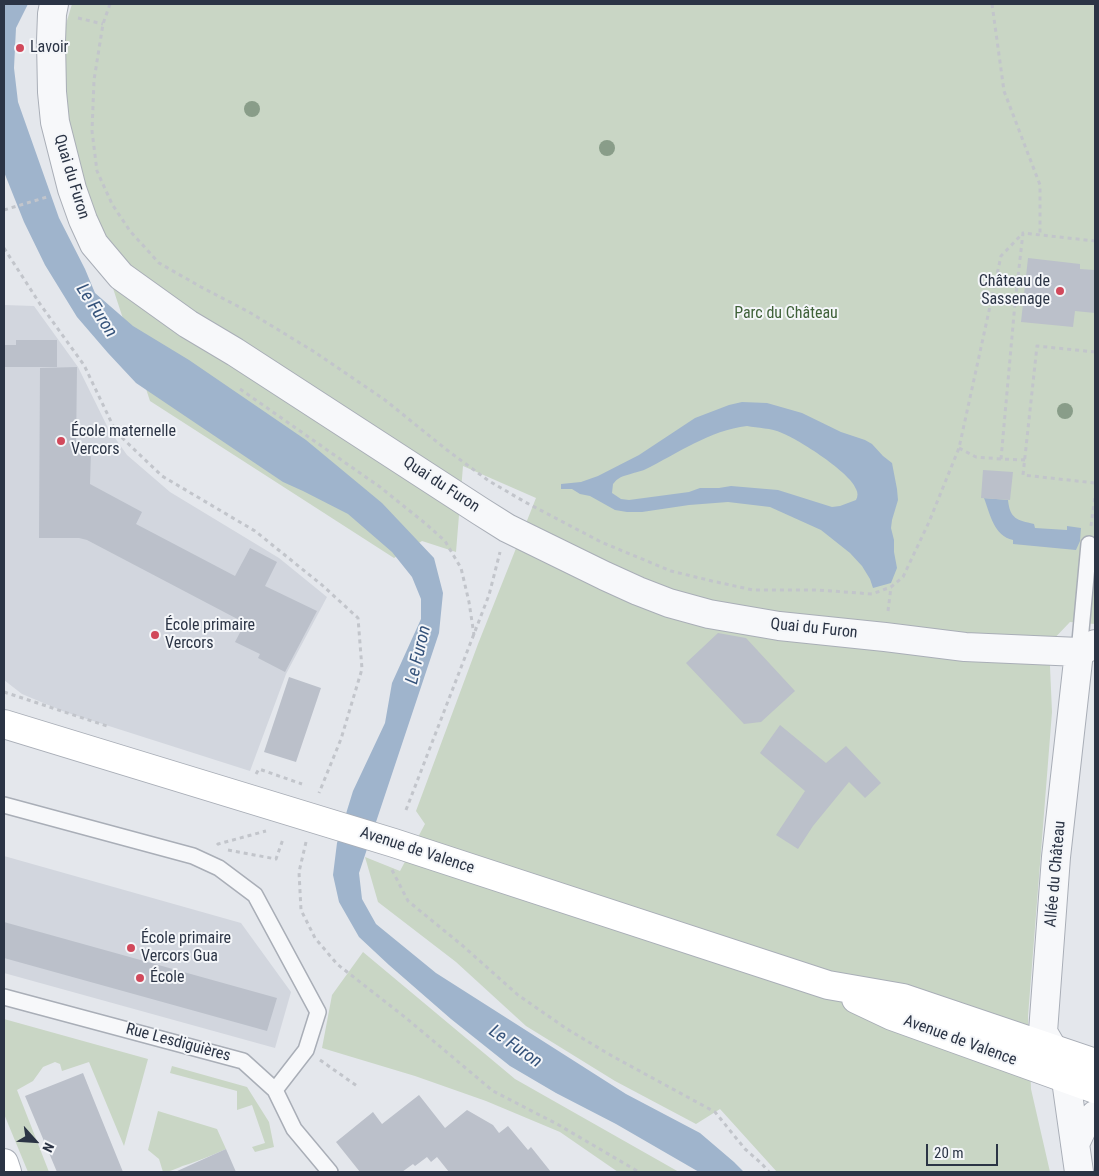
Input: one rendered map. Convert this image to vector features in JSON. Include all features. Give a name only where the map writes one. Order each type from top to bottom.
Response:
[{"type":"main road","name":"Avenue de Valence","points":[[4,724],[315,818],[392,855],[828,985],[902,998],[1095,1063]]},
{"type":"main road","name":"Avenue de Valence","points":[[828,985],[892,1016],[1095,1089]]},
{"type":"main road","points":[[4,1163],[7,1172]]},
{"type":"street","name":"Quai du Furon","points":[[64,10],[52,14],[52,92],[55,122],[72,189],[83,220],[94,244],[121,276],[188,324],[236,352],[507,528],[638,591],[709,614],[779,626],[965,647],[1087,648]]},
{"type":"street","name":"Allée du Château","points":[[1079,1172],[1066,1080],[1053,1049],[1043,1032],[1056,857],[1087,648]]},
{"type":"street","points":[[1009,1058],[1053,1049]]},
{"type":"street","points":[[1075,1144],[1082,1129],[1095,1115]]},
{"type":"lane","points":[[1087,648],[1089,544]]},
{"type":"lane","points":[[4,805],[194,856],[218,868],[255,895],[318,1012],[306,1050],[275,1090]]},
{"type":"lane","name":"Rue Lesdiguières","points":[[4,997],[243,1061],[275,1090],[294,1129],[330,1172]]},
{"type":"path","points":[[110,4],[103,24],[94,80],[92,132],[97,171],[112,204],[130,230],[159,264],[249,312],[313,351],[384,400],[489,481],[525,502],[601,542],[671,570],[712,582],[753,590],[818,590],[872,594],[891,587],[903,577],[929,522],[960,448],[1001,256],[1023,233]]},
{"type":"path","points":[[992,4],[1004,91],[1040,185],[1040,235]]},
{"type":"path","points":[[64,10],[103,24]]},
{"type":"path","points":[[4,210],[48,197]]},
{"type":"path","points":[[1023,233],[1095,241]]},
{"type":"path","points":[[1001,459],[1023,233]]},
{"type":"path","points":[[4,248],[40,304],[84,365],[116,432],[162,476],[255,530],[322,585],[358,618],[362,669],[315,818],[307,836],[299,872],[301,910],[315,938],[338,964],[493,1091],[557,1124],[639,1172]]},
{"type":"path","points":[[991,301],[1015,303]]},
{"type":"path","points":[[1095,352],[1037,346],[1023,475],[1095,483]]},
{"type":"path","points":[[233,384],[380,487],[445,542],[461,568],[474,635]]},
{"type":"path","points":[[960,448],[976,457],[1025,460]]},
{"type":"path","points":[[1089,544],[1095,496]]},
{"type":"path","points":[[406,810],[489,595],[507,528]]},
{"type":"path","points":[[888,616],[891,587]]},
{"type":"path","points":[[271,830],[218,844],[215,847],[276,859],[283,839]]},
{"type":"path","points":[[392,855],[408,901],[463,946],[518,995],[567,1029],[612,1056],[715,1112],[744,1149],[769,1172]]},
{"type":"path","points":[[306,1050],[357,1086]]},
{"type":"shaded area","name":"École primaire Vercors","points":[[4,305],[34,306],[78,367],[108,428],[127,455],[170,492],[279,558],[327,597],[286,674],[250,771],[65,712],[22,694],[4,680]]},
{"type":"shaded area","name":"École primaire Vercors Gua","points":[[4,856],[241,923],[291,992],[275,1048],[4,973]]},
{"type":"green space","name":"Parc du Château","points":[[72,4],[1095,4],[1095,624],[1070,622],[1049,644],[1052,712],[1028,1016],[1031,1089],[1050,1172],[777,1172],[720,1109],[696,1124],[615,1081],[526,1026],[456,962],[378,902],[365,857],[400,871],[425,824],[416,811],[478,644],[536,498],[463,466],[456,552],[422,541],[394,558],[150,401],[88,212],[66,106],[63,34]]},
{"type":"green space","points":[[363,952],[515,1079],[679,1172],[618,1172],[560,1132],[486,1101],[415,1076],[322,1048],[332,995]]},
{"type":"green space","points":[[4,1019],[148,1059],[124,1146],[89,1062],[62,1071],[60,1064],[55,1062],[43,1067],[33,1081],[17,1090],[49,1172],[28,1172],[4,1114]]},
{"type":"green space","points":[[172,1066],[247,1087],[269,1122],[274,1147],[255,1152],[252,1147],[265,1143],[252,1105],[237,1110],[237,1091],[170,1073]]},
{"type":"green space","points":[[158,1111],[217,1129],[226,1149],[173,1170],[163,1172],[159,1159],[148,1150]]},
{"type":"water","name":"Le Furon","points":[[4,4],[28,4],[16,28],[14,68],[18,102],[59,218],[95,293],[133,326],[189,360],[306,440],[382,503],[434,558],[443,593],[439,633],[359,873],[362,899],[376,924],[436,973],[626,1094],[700,1133],[744,1172],[699,1172],[510,1066],[451,1019],[359,937],[339,902],[333,875],[337,843],[353,791],[385,723],[392,683],[421,619],[421,599],[412,577],[392,552],[348,514],[283,482],[136,383],[77,317],[45,265],[24,222],[4,172]]},
{"type":"water","points":[[742,402],[767,403],[802,413],[841,432],[865,440],[892,463],[898,500],[891,528],[897,568],[891,583],[873,588],[862,566],[850,553],[821,530],[770,507],[728,502],[627,512],[615,510],[590,496],[580,494],[572,489],[561,489],[561,484],[581,482],[598,476],[639,455],[695,418]],"holes":[[[747,426],[778,431],[823,457],[852,482],[857,492],[856,500],[832,507],[778,490],[731,486],[700,488],[689,492],[629,500],[621,499],[612,493],[613,484],[626,475],[644,470],[707,437],[733,428]]]},
{"type":"water","points":[[984,498],[1008,500],[1015,518],[1034,524],[1035,528],[1067,530],[1067,526],[1081,528],[1080,541],[1076,550],[1013,544],[1013,540],[1001,534],[997,529]]},
{"type":"building","name":"Château de Sassenage","points":[[1028,258],[1080,264],[1080,269],[1095,270],[1095,313],[1075,311],[1073,327],[1021,322]]},
{"type":"building","points":[[16,340],[57,340],[57,367],[4,367],[4,345],[16,345]]},
{"type":"building","points":[[77,367],[76,451],[91,451],[90,484],[142,512],[136,524],[235,576],[250,548],[277,562],[265,586],[317,611],[285,672],[258,658],[260,654],[235,642],[245,623],[87,540],[79,538],[39,538],[40,368]]},
{"type":"building","points":[[983,470],[1013,472],[1010,500],[981,498]]},
{"type":"building","points":[[718,633],[746,638],[795,691],[761,722],[744,724],[686,663]]},
{"type":"building","points":[[289,677],[321,688],[296,762],[264,752]]},
{"type":"building","points":[[780,725],[826,763],[846,746],[881,783],[865,798],[849,782],[813,826],[798,849],[776,835],[805,791],[760,753]]},
{"type":"building","name":"École","points":[[4,922],[277,998],[267,1031],[4,958]]},
{"type":"building","points":[[83,1073],[123,1172],[57,1172],[25,1096]]},
{"type":"building","points":[[419,1095],[445,1128],[467,1110],[493,1125],[499,1133],[508,1126],[528,1150],[531,1147],[551,1172],[449,1172],[437,1157],[431,1162],[427,1157],[415,1166],[413,1164],[402,1172],[360,1172],[336,1142],[373,1112],[382,1124]]},
{"type":"building","points":[[226,1149],[236,1172],[175,1172]]},
{"type":"place","name":"Lavoir","points":[[20,48]]},
{"type":"place","name":"Château de Sassenage","points":[[1060,291]]},
{"type":"place","name":"École maternelle Vercors","points":[[61,441]]},
{"type":"place","name":"École primaire Vercors","points":[[155,635]]},
{"type":"place","name":"École primaire Vercors Gua","points":[[131,948]]},
{"type":"place","name":"École","points":[[140,978]]}]
